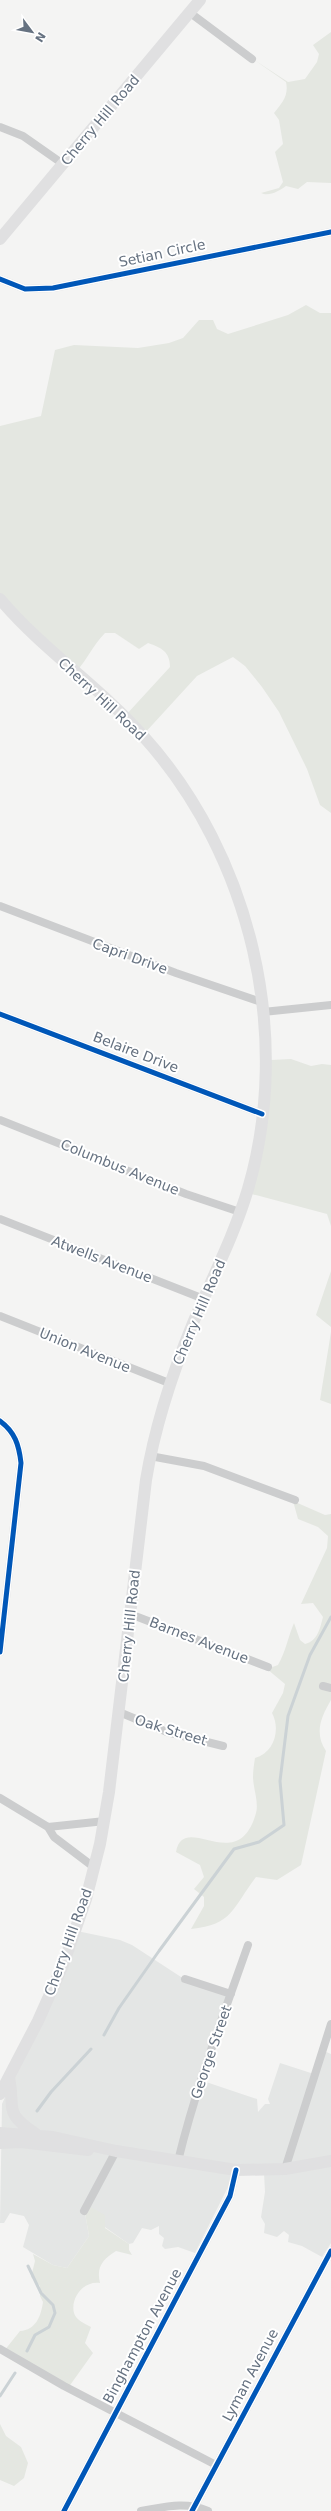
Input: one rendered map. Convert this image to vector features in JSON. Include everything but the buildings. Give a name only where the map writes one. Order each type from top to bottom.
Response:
[{"type":"main road","name":"Cherry Hill Road","points":[[0,239],[200,0]]},
{"type":"main road","name":"Cherry Hill Road","points":[[0,599],[46,647],[133,726],[181,783],[212,838],[238,896],[253,948],[262,1007],[265,1092],[256,1157],[240,1212],[169,1383],[150,1456],[105,1821],[95,1868],[63,1966],[27,2043],[4,2080],[0,2094]]},
{"type":"main road","points":[[4,2080],[13,2113],[23,2126],[37,2134]]},
{"type":"main road","points":[[0,2133],[37,2134],[105,2146],[116,2151],[236,2170],[285,2169],[331,2161]]},
{"type":"main road","points":[[0,2143],[21,2142],[110,2153],[116,2151]]},
{"type":"street","points":[[189,12],[252,59]]},
{"type":"street","points":[[0,127],[22,136],[63,164]]},
{"type":"street","name":"Setian Circle","points":[[0,279],[25,289],[53,288],[331,232]]},
{"type":"street","name":"Capri Drive","points":[[0,906],[262,1007]]},
{"type":"street","points":[[262,1007],[331,1005]]},
{"type":"street","name":"Belaire Drive","points":[[0,1014],[262,1114]]},
{"type":"street","name":"Columbus Avenue","points":[[0,1120],[186,1194],[240,1212]]},
{"type":"street","name":"Atwells Avenue","points":[[0,1219],[204,1299]]},
{"type":"street","name":"Union Avenue","points":[[0,1316],[169,1383]]},
{"type":"street","points":[[0,1421],[12,1431],[19,1449],[21,1463],[0,1652]]},
{"type":"street","points":[[150,1456],[204,1466],[295,1500]]},
{"type":"street","name":"Barnes Avenue","points":[[130,1614],[268,1667]]},
{"type":"street","name":"Oak Street","points":[[119,1712],[167,1732],[223,1746]]},
{"type":"street","points":[[0,1798],[48,1827],[54,1837],[95,1868]]},
{"type":"street","points":[[48,1827],[105,1821]]},
{"type":"street","name":"George Street","points":[[178,2161],[186,2128],[248,1944]]},
{"type":"street","points":[[185,1979],[231,1994]]},
{"type":"street","points":[[285,2169],[331,2024]]},
{"type":"street","points":[[84,2211],[116,2151]]},
{"type":"street","name":"Binghampton Avenue","points":[[64,2511],[230,2196],[236,2170]]},
{"type":"street","name":"Lyman Avenue","points":[[194,2508],[331,2250]]},
{"type":"street","points":[[0,2349],[64,2386],[216,2465]]},
{"type":"street","points":[[141,2511],[182,2504],[208,2511]]},
{"type":"shaded area","points":[[331,32],[331,183],[307,182],[298,189],[286,186],[271,194],[261,193],[279,188],[283,182],[275,152],[283,144],[279,120],[274,113],[286,95],[287,87],[286,82],[253,59],[288,82],[305,79],[317,62],[319,54],[313,45]]},
{"type":"shaded area","points":[[306,305],[320,313],[331,313],[331,813],[320,805],[307,769],[279,712],[245,666],[233,657],[197,676],[143,735],[125,716],[170,667],[169,658],[164,651],[148,643],[139,649],[115,633],[105,633],[76,672],[0,598],[0,426],[41,416],[55,350],[74,345],[138,348],[169,343],[183,338],[199,320],[213,320],[217,329],[228,334],[288,315]]},
{"type":"shaded area","points":[[291,1059],[311,1066],[322,1064],[331,1065],[331,1226],[327,1214],[248,1193],[271,1060]]},
{"type":"shaded area","points":[[331,1271],[331,1327],[316,1315]]},
{"type":"shaded area","points":[[331,1332],[331,1404],[320,1400]]},
{"type":"shaded area","points":[[293,1501],[325,1515],[331,1514],[331,1700],[320,1725],[320,1738],[326,1751],[301,1865],[277,1880],[256,1877],[231,1913],[224,1919],[205,1927],[191,1929],[204,1906],[204,1897],[194,1889],[204,1877],[200,1865],[176,1852],[181,1841],[189,1837],[225,1843],[237,1841],[248,1832],[257,1809],[253,1777],[255,1758],[267,1751],[274,1740],[276,1726],[272,1713],[283,1693],[285,1684],[267,1669],[278,1665],[294,1623],[300,1640],[305,1644],[316,1637],[323,1617],[313,1603],[301,1604],[327,1548],[328,1536],[318,1527],[298,1519]]},
{"type":"shaded area","points":[[77,1931],[120,1940],[132,1945],[181,1977],[228,1993],[203,2081],[257,2099],[258,2112],[265,2104],[270,2104],[268,2099],[280,2063],[314,2074],[324,2051],[331,2054],[331,2243],[322,2257],[302,2246],[288,2242],[289,2235],[284,2231],[277,2237],[264,2233],[265,2224],[261,2217],[265,2192],[264,2173],[235,2173],[195,2253],[178,2247],[165,2249],[162,2246],[164,2238],[159,2234],[159,2226],[151,2230],[142,2228],[133,2243],[129,2244],[85,2213],[89,2236],[67,2268],[53,2265],[23,2247],[29,2225],[24,2216],[10,2213],[4,2223],[0,2223],[2,2104]]},
{"type":"shaded area","points":[[89,2206],[105,2215],[105,2228],[129,2244],[129,2250],[132,2255],[116,2251],[111,2254],[104,2260],[100,2268],[100,2283],[89,2284],[84,2287],[74,2301],[73,2307],[75,2315],[79,2320],[91,2327],[85,2343],[93,2353],[68,2388],[4,2351],[20,2331],[26,2330],[34,2325],[41,2312],[43,2302],[40,2296],[40,2286],[31,2277],[35,2261],[33,2254],[53,2265],[67,2268],[89,2236],[85,2213]]},
{"type":"shaded area","points":[[0,2424],[6,2436],[21,2447],[28,2463],[24,2478],[14,2486],[0,2480]]},
{"type":"waterway","points":[[104,2035],[119,2008],[234,1849],[259,1842],[284,1825],[280,1781],[288,1716],[310,1655],[331,1617]]},
{"type":"waterway","points":[[37,2111],[51,2092],[91,2049]]},
{"type":"waterway","points":[[27,2351],[35,2335],[49,2327],[55,2313],[53,2305],[41,2293],[28,2266]]},
{"type":"waterway","points":[[0,2396],[15,2373]]},
{"type":"cycle path","points":[[0,279],[25,289],[53,288],[331,232]]},
{"type":"cycle path","points":[[0,1014],[262,1114]]},
{"type":"cycle path","points":[[0,1421],[13,1434],[19,1450],[21,1463],[0,1652]]},
{"type":"cycle path","points":[[64,2511],[230,2196],[236,2170]]},
{"type":"cycle path","points":[[192,2511],[331,2251]]}]
